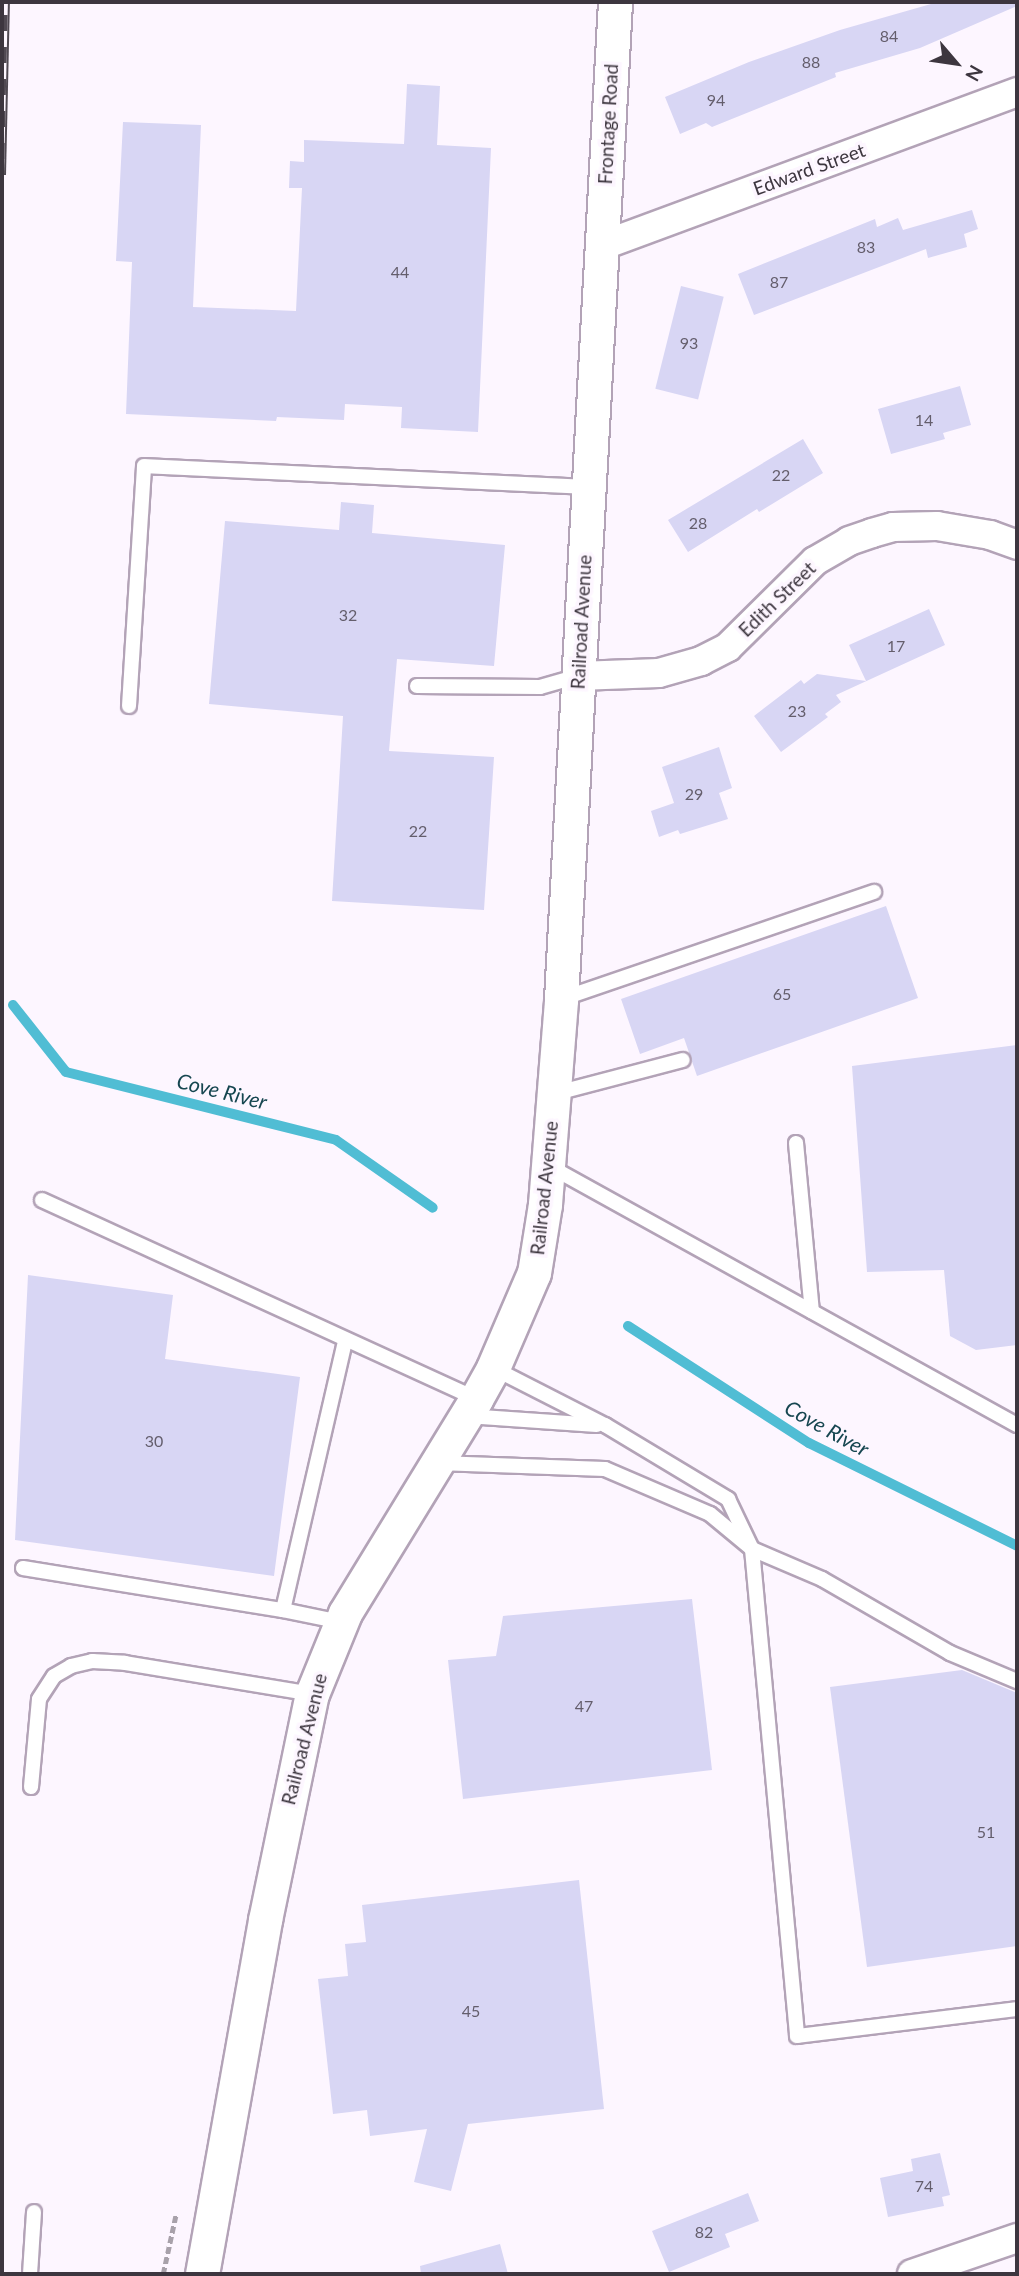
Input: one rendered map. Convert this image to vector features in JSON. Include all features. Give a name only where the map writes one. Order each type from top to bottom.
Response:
[{"type":"street","name":"Frontage Road","points":[[601,246],[615,2]]},
{"type":"street","name":"Edward Street","points":[[601,246],[1017,92]]},
{"type":"street","name":"Railroad Avenue","points":[[202,2274],[265,1920],[312,1694],[341,1622],[493,1368],[534,1273],[545,1204],[561,999],[601,246]]},
{"type":"street","name":"Edith Street","points":[[578,676],[659,673],[701,661],[727,647],[815,561],[849,541],[892,527],[937,527],[981,533],[1017,545]]},
{"type":"street","points":[[912,2274],[1017,2238]]},
{"type":"lane","points":[[129,706],[145,466],[587,487]]},
{"type":"lane","points":[[417,686],[540,687],[578,676]]},
{"type":"lane","points":[[561,999],[874,892]]},
{"type":"lane","points":[[553,1094],[683,1060]]},
{"type":"lane","points":[[796,1143],[811,1311]]},
{"type":"lane","points":[[548,1165],[1017,1425]]},
{"type":"lane","points":[[42,1200],[345,1341],[471,1407],[605,1425]]},
{"type":"lane","points":[[283,1610],[345,1341]]},
{"type":"lane","points":[[493,1368],[605,1425],[728,1499],[752,1549],[797,2036],[1017,2009]]},
{"type":"lane","points":[[436,1463],[605,1469],[710,1514],[752,1549],[822,1579],[950,1653],[1017,1681]]},
{"type":"lane","points":[[23,1568],[283,1610],[341,1622]]},
{"type":"lane","points":[[31,1787],[36,1720],[42,1692],[54,1676],[81,1663],[125,1663],[312,1694]]},
{"type":"lane","points":[[30,2274],[33,2212]]},
{"type":"building","points":[[938,2],[1017,2],[1017,6],[920,48],[835,73],[836,77],[712,127],[706,123],[680,134],[665,97],[749,62],[840,30]]},
{"type":"building","points":[[407,84],[440,86],[437,145],[491,148],[478,432],[401,428],[402,407],[345,404],[344,420],[277,417],[276,421],[126,414],[132,262],[116,261],[123,122],[201,125],[193,307],[296,311],[302,188],[289,188],[290,161],[304,162],[304,140],[404,144]]},
{"type":"building","points":[[972,210],[978,229],[964,234],[967,247],[928,258],[926,249],[754,315],[738,274],[875,219],[877,227],[898,218],[903,230]]},
{"type":"building","points":[[681,286],[724,297],[698,399],[655,389]]},
{"type":"building","points":[[960,386],[971,425],[943,433],[945,439],[891,454],[878,409]]},
{"type":"building","points":[[803,439],[823,473],[759,512],[757,509],[688,552],[668,520]]},
{"type":"building","points":[[341,502],[374,505],[372,533],[505,545],[494,666],[397,659],[389,751],[494,757],[484,910],[332,901],[343,716],[209,704],[225,521],[339,530]]},
{"type":"building","points":[[929,609],[945,645],[836,695],[841,702],[825,714],[828,717],[781,752],[754,716],[801,680],[804,684],[817,674],[866,681],[849,645]]},
{"type":"building","points":[[719,747],[732,788],[719,793],[728,819],[680,834],[678,830],[659,837],[651,811],[674,803],[662,767]]},
{"type":"building","points":[[886,906],[918,998],[697,1076],[684,1038],[640,1054],[621,999]]},
{"type":"building","points":[[1017,1045],[1017,1345],[976,1350],[950,1336],[944,1270],[867,1272],[852,1066]]},
{"type":"building","points":[[28,1275],[173,1295],[165,1359],[300,1377],[274,1576],[15,1540]]},
{"type":"building","points":[[692,1599],[712,1770],[463,1799],[448,1660],[496,1656],[503,1616]]},
{"type":"building","points":[[962,1670],[1017,1693],[1017,1946],[867,1967],[830,1687]]},
{"type":"building","points":[[579,1880],[604,2109],[468,2124],[451,2191],[414,2182],[427,2129],[370,2136],[367,2110],[333,2114],[318,1979],[348,1976],[345,1944],[366,1942],[362,1905]]},
{"type":"building","points":[[940,2153],[950,2195],[942,2197],[944,2206],[888,2217],[880,2178],[913,2171],[911,2159]]},
{"type":"building","points":[[748,2193],[759,2221],[725,2234],[730,2247],[669,2272],[652,2231]]},
{"type":"building","points":[[500,2244],[508,2274],[421,2274],[420,2266]]},
{"type":"waterway","name":"Cove River","points":[[13,1005],[66,1072],[336,1140],[433,1208]]},
{"type":"waterway","name":"Cove River","points":[[628,1326],[809,1443],[1017,1546]]},
{"type":"railway","points":[[2,175],[6,2]]}]
